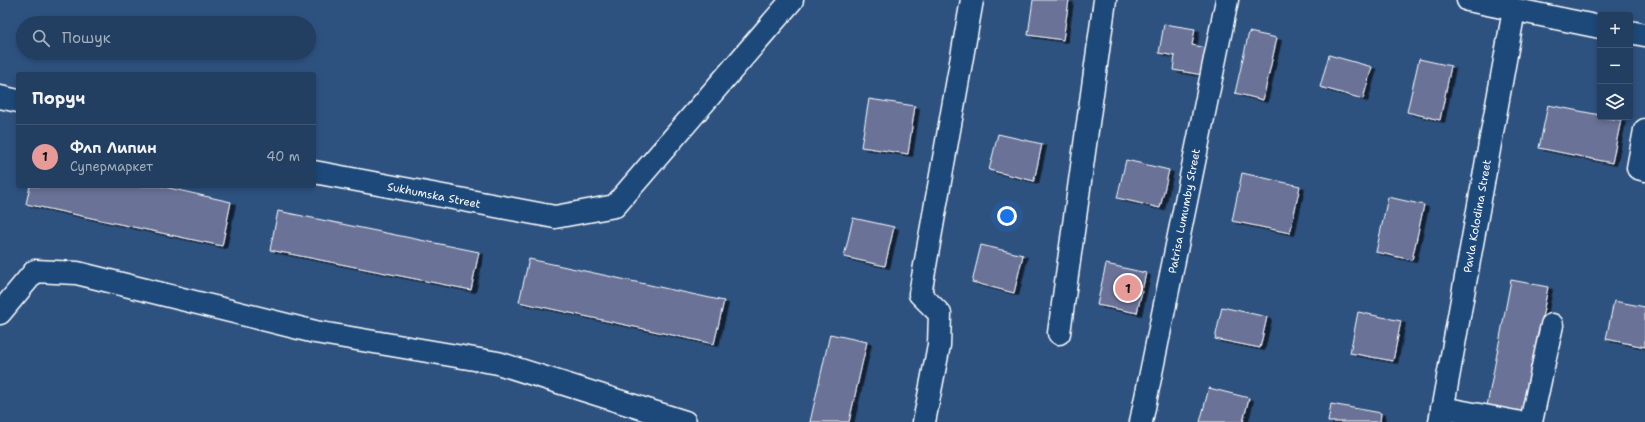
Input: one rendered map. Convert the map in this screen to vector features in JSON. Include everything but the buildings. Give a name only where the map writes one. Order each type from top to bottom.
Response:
[{"type":"street","name":"Sukhumska Street","points":[[316,172],[555,217],[615,206],[792,0]]},
{"type":"street","points":[[924,422],[939,345],[940,314],[920,294],[972,0]]},
{"type":"street","points":[[1059,333],[1104,0]]},
{"type":"street","name":"Patrisa Lumumby Street","points":[[1141,422],[1227,0]]},
{"type":"street","points":[[1468,0],[1491,2],[1514,10],[1597,26]]},
{"type":"street","name":"Pavla Kolodina Street","points":[[1441,415],[1514,10]]},
{"type":"street","points":[[1633,33],[1645,35]]},
{"type":"street","points":[[0,97],[16,101]]},
{"type":"street","points":[[1645,130],[1638,168],[1645,170]]},
{"type":"street","points":[[0,313],[35,271],[77,273],[315,332],[498,363],[684,422]]},
{"type":"street","points":[[1531,422],[1552,325]]},
{"type":"street","points":[[1441,415],[1516,422]]},
{"type":"place","name":"Флп Липин","points":[[1128,288]]}]
